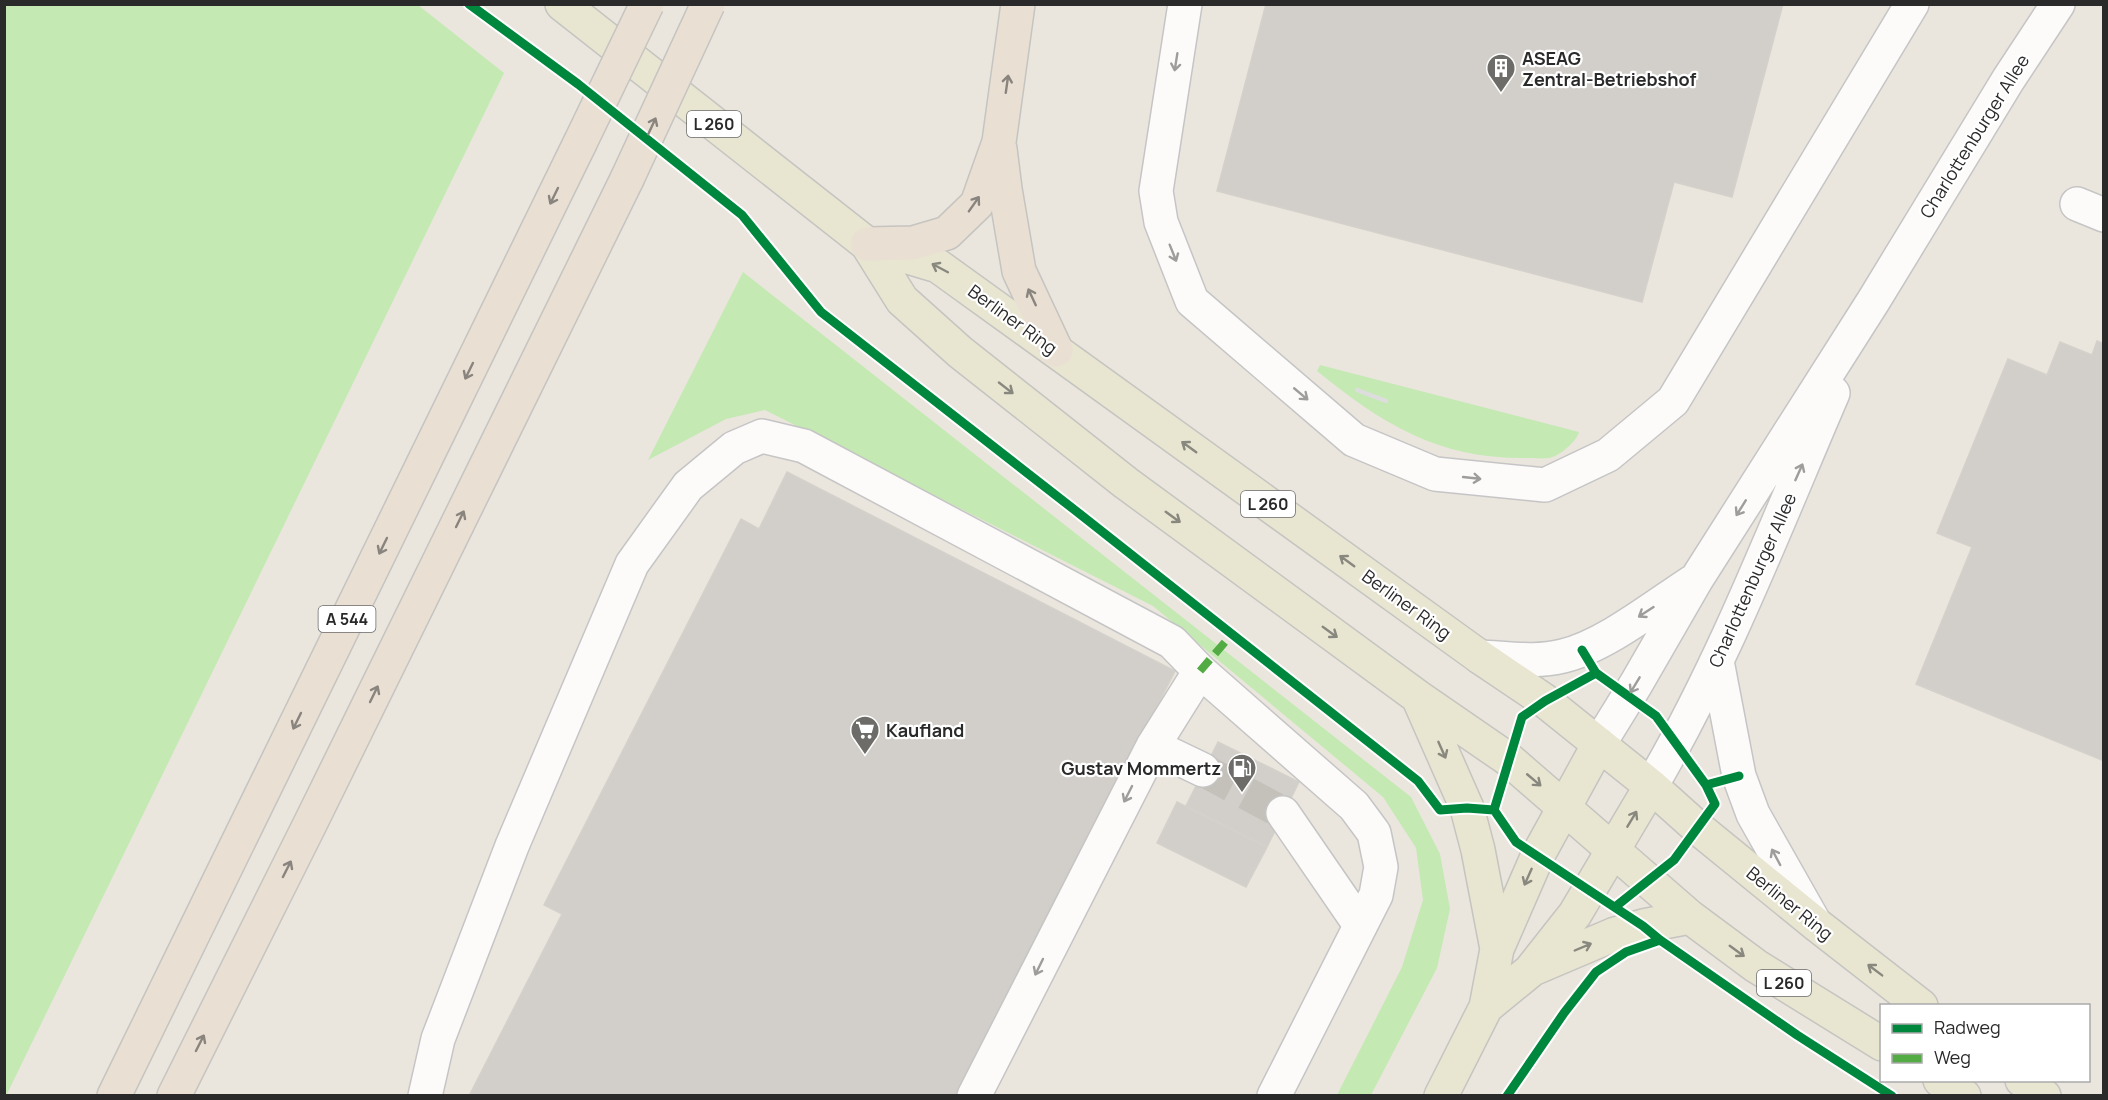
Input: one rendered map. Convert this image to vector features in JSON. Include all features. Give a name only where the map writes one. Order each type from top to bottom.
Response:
[{"type":"highway","name":"A 544","points":[[114,1095],[647,4]]},
{"type":"highway","name":"A 544","points":[[174,1095],[311,822],[627,178],[708,4]]},
{"type":"highway","points":[[867,244],[913,243],[947,233],[977,204],[999,142],[1018,4]]},
{"type":"highway","points":[[999,142],[1019,271],[1056,350]]},
{"type":"main road","name":"Berliner Ring","points":[[562,4],[867,244],[902,300],[960,352],[1126,483],[1418,697],[1508,759],[1689,917],[1756,966],[1880,1043]]},
{"type":"main road","name":"Berliner Ring","points":[[867,244],[938,266],[1480,657],[1545,701],[1651,786],[1816,926],[1920,1004]]},
{"type":"main road","points":[[1418,697],[1467,808],[1478,850],[1497,949]]},
{"type":"main road","points":[[1441,1095],[1486,1007],[1497,949],[1538,855],[1599,744]]},
{"type":"main road","name":"Charlottenburger Allee","points":[[1530,971],[1575,914],[1651,786]]},
{"type":"main road","points":[[1486,1007],[1530,971],[1615,934],[1689,917]]},
{"type":"main road","points":[[1943,1082],[1964,1095]]},
{"type":"main road","points":[[2025,1082],[2044,1095]]},
{"type":"street","points":[[1185,4],[1156,191],[1161,222],[1192,301],[1354,440],[1435,474],[1545,485],[1608,455],[1673,401],[1912,4]]},
{"type":"street","name":"Charlottenburger Allee","points":[[1599,744],[1696,580],[1874,300],[2008,80],[2058,4]]},
{"type":"street","name":"Charlottenburger Allee","points":[[1651,786],[1677,742],[1717,661],[1874,300]]},
{"type":"street","points":[[425,1095],[438,1039],[508,857],[632,564],[688,486],[734,448],[762,436],[804,446],[1172,642],[1200,671],[1354,806],[1374,833],[1382,867],[1376,895],[1274,1095]]},
{"type":"street","points":[[1480,657],[1540,660],[1563,657],[1582,650],[1612,633],[1696,580]]},
{"type":"street","points":[[1717,661],[1731,741],[1746,795],[1763,832],[1816,926]]},
{"type":"street","points":[[974,1095],[1153,746],[1200,671]]},
{"type":"street","points":[[1153,746],[1203,770]]},
{"type":"street","points":[[1283,813],[1360,925]]},
{"type":"green space","points":[[5,4],[418,5],[504,73],[6,1096]]},
{"type":"green space","points":[[743,272],[1411,797],[1440,854],[1450,909],[1437,968],[1371,1095],[1337,1095],[1402,967],[1423,900],[1416,848],[1383,797],[1153,606],[765,410],[726,419],[648,460]]},
{"type":"green space","points":[[1320,365],[1579,432],[1567,448],[1549,458],[1498,457],[1441,446],[1415,436],[1366,408],[1317,371]]},
{"type":"building","name":"ASEAG Zentral-Betriebshof","points":[[1266,4],[1783,4],[1732,197],[1674,182],[1642,302],[1217,191]]},
{"type":"building","points":[[2097,341],[2104,344],[2104,761],[1916,684],[1972,547],[1937,533],[2008,359],[2047,375],[2060,342],[2092,355]]},
{"type":"building","points":[[787,472],[1175,671],[957,1096],[469,1096],[562,914],[544,905],[741,519],[759,529]]},
{"type":"building","name":"Gustav Mommertz","points":[[1218,742],[1299,782],[1267,847],[1186,806]]},
{"type":"building","points":[[1177,802],[1267,847],[1246,887],[1157,843]]},
{"type":"tunnel","points":[[1203,770],[1283,813]]},
{"type":"railway","points":[[1357,390],[1386,401]]},
{"type":"marked path","points":[[1200,671],[1232,634]]},
{"type":"cycle path","points":[[469,4],[578,84],[742,215],[821,312],[1418,781],[1440,810],[1467,808],[1494,810],[1516,842],[1643,926],[1797,1035],[1892,1096]]},
{"type":"cycle path","points":[[1582,650],[1596,673],[1656,716],[1706,785],[1739,776]]},
{"type":"cycle path","points":[[1494,810],[1522,717],[1545,701],[1596,673]]},
{"type":"cycle path","points":[[1615,907],[1674,860],[1715,804],[1706,785]]},
{"type":"cycle path","points":[[1507,1096],[1564,1013],[1596,972],[1626,952],[1660,940]]},
{"type":"place","name":"ASEAG Zentral-Betriebshof","points":[[1501,94]]},
{"type":"place","name":"Kaufland","points":[[865,756]]},
{"type":"place","name":"Gustav Mommertz","points":[[1242,794]]}]
